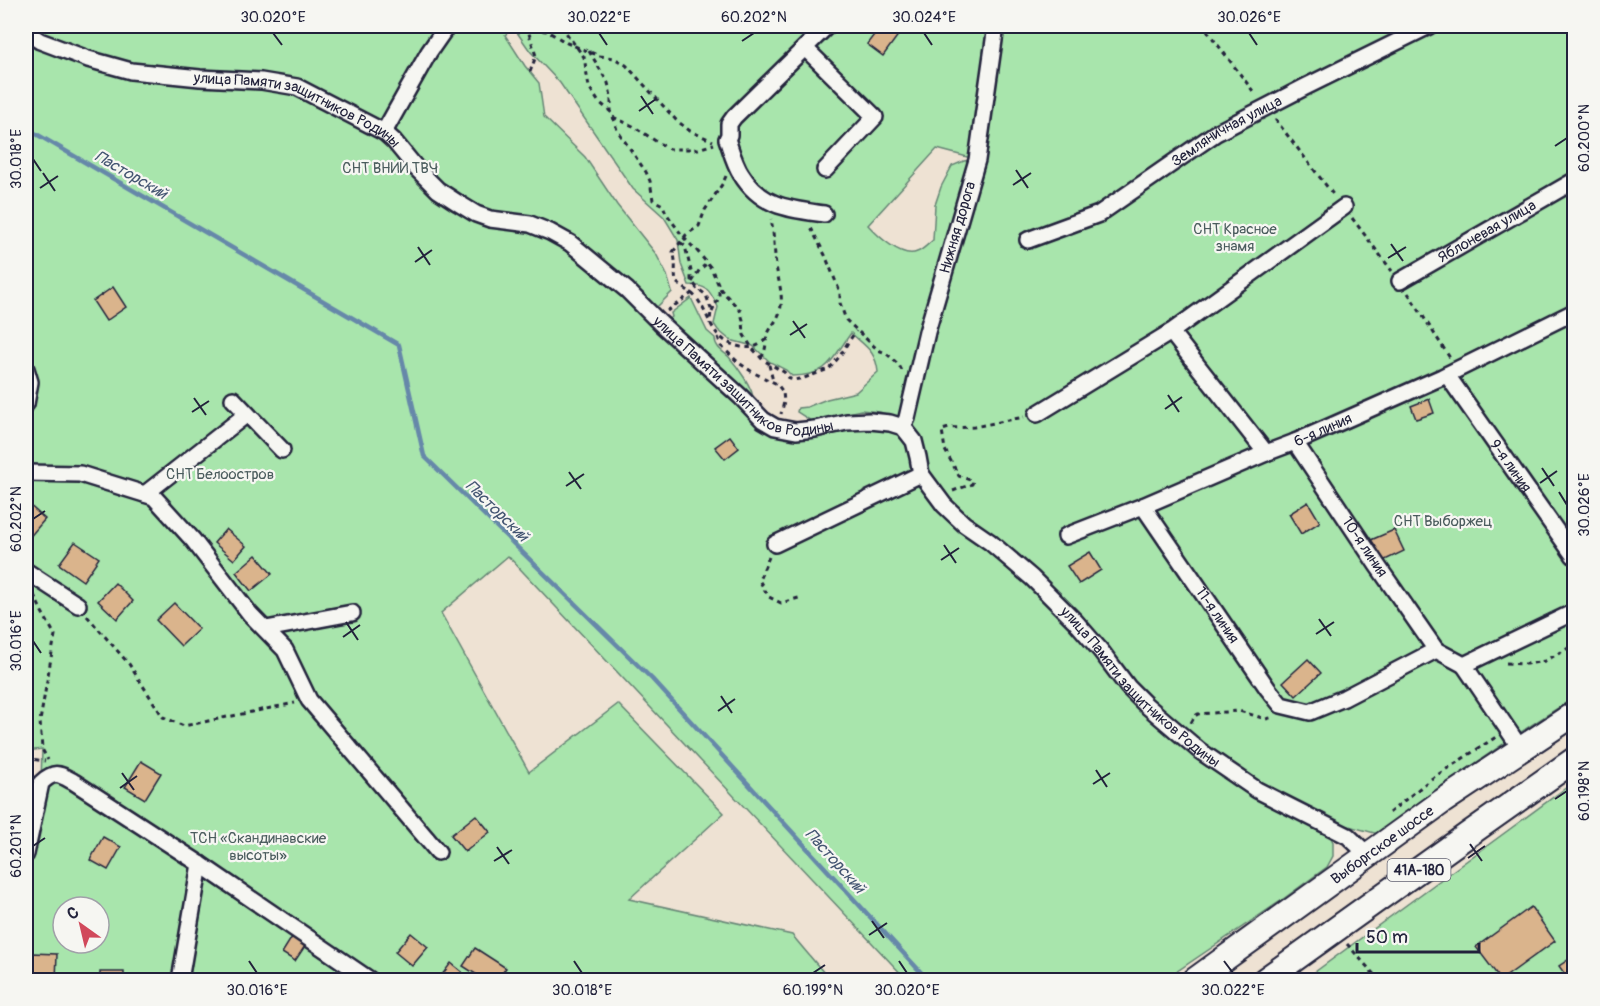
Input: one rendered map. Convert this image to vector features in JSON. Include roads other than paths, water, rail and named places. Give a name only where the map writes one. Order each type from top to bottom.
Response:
[{"type":"main road","name":"Выборгское шоссе","points":[[1195,981],[1443,801],[1514,740],[1575,714]]},
{"type":"main road","name":"41А-180","points":[[1265,981],[1575,760]]},
{"type":"street","points":[[384,132],[429,52],[447,26]]},
{"type":"street","points":[[824,214],[800,211],[767,201],[756,192],[741,173],[727,139],[729,124],[734,117],[827,26]]},
{"type":"street","name":"Нижняя дорога","points":[[903,427],[914,391],[927,332],[977,160],[996,26]]},
{"type":"street","name":"Земляничная улица","points":[[1028,240],[1099,214],[1216,133],[1430,26]]},
{"type":"street","name":"улица Памяти защитников Родины","points":[[26,32],[39,41],[131,71],[261,81],[297,87],[384,132],[438,190],[476,214],[490,219],[530,224],[570,243],[627,290],[763,420],[776,427],[796,431],[848,422],[870,421],[903,427],[914,441],[921,474],[930,488],[955,516],[1032,578],[1075,621],[1128,687],[1146,705],[1209,757],[1257,790],[1348,836],[1368,855]]},
{"type":"street","points":[[805,48],[875,117],[825,170]]},
{"type":"street","name":"Яблоневая улица","points":[[1400,281],[1575,181]]},
{"type":"street","points":[[1037,414],[1171,332],[1344,207]]},
{"type":"street","name":"6-я линия","points":[[1066,536],[1295,442],[1447,375],[1575,312]]},
{"type":"street","points":[[1171,332],[1266,453]]},
{"type":"street","name":"9-я линия","points":[[1447,375],[1575,556]]},
{"type":"street","points":[[26,404],[27,378]]},
{"type":"street","points":[[233,399],[282,450]]},
{"type":"street","points":[[145,494],[247,414]]},
{"type":"street","name":"10-я линия","points":[[1295,442],[1436,650]]},
{"type":"street","points":[[26,473],[80,474],[154,497],[193,540],[250,614],[285,650],[309,700],[438,852]]},
{"type":"street","points":[[775,544],[921,474]]},
{"type":"street","name":"11-я линия","points":[[1143,506],[1281,705],[1310,712],[1344,698],[1436,650]]},
{"type":"street","points":[[26,571],[78,605]]},
{"type":"street","points":[[1469,662],[1575,612]]},
{"type":"street","points":[[266,629],[351,613]]},
{"type":"street","points":[[1436,650],[1469,662],[1514,740]]},
{"type":"street","points":[[26,854],[41,783],[49,776],[60,774],[200,864],[370,981]]},
{"type":"street","points":[[180,981],[200,864]]},
{"type":"waterway","name":"Пасторский","points":[[26,128],[399,345],[424,456],[652,679],[928,980]]},
{"type":"park label","name":"СНТ ВНИИ ТВЧ","points":[[390,168]]},
{"type":"park label","name":"СНТ Красное знамя","points":[[1235,238]]},
{"type":"park label","name":"СНТ Белоостров","points":[[220,474]]},
{"type":"park label","name":"СНТ Выборжец","points":[[1443,521]]},
{"type":"park label","name":"ТСН «Скандинавские высоты»","points":[[258,846]]}]
